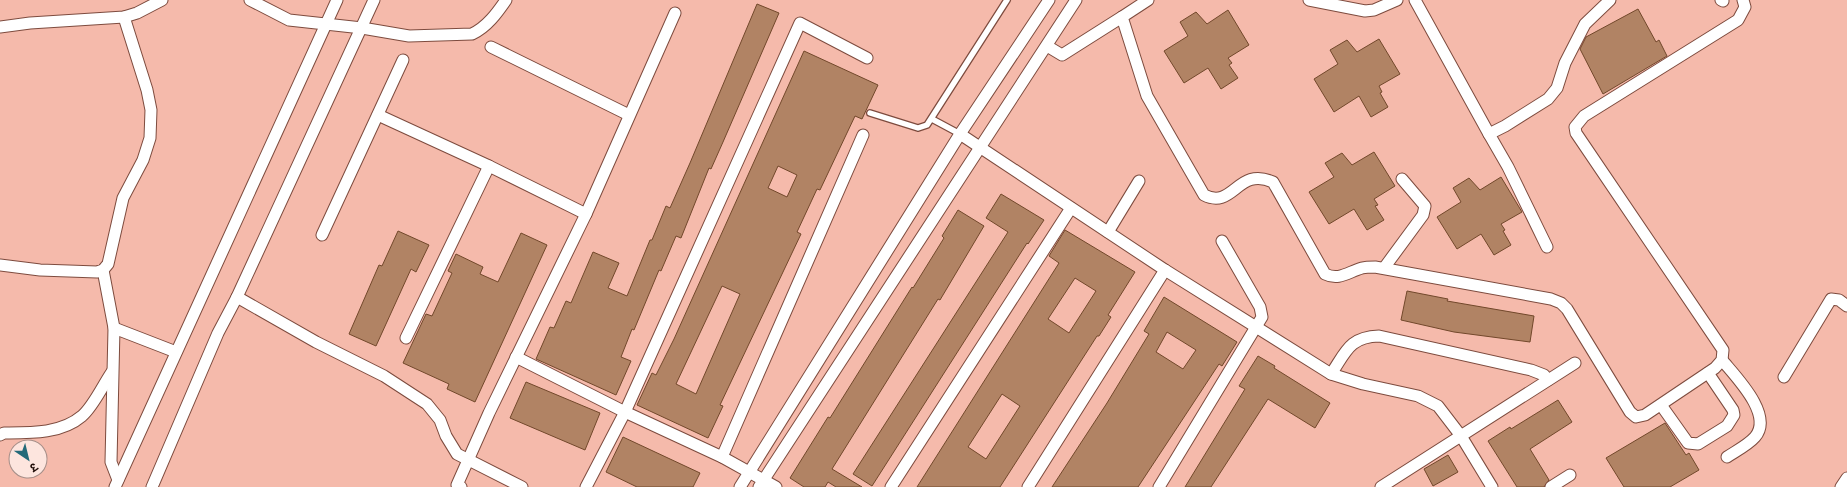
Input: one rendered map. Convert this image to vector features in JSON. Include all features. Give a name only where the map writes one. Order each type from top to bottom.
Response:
[{"type":"street","points":[[0,27],[30,23],[124,17],[162,0]]},
{"type":"street","points":[[250,0],[289,20],[362,28],[409,36],[472,34],[480,30],[496,15],[506,0]]},
{"type":"street","points":[[117,484],[337,0]]},
{"type":"street","points":[[152,487],[218,333],[237,297],[374,0]]},
{"type":"street","points":[[740,487],[960,134],[1049,0]]},
{"type":"street","points":[[761,483],[978,148],[1047,46],[1076,0]]},
{"type":"street","points":[[1047,46],[1062,55],[1148,0]]},
{"type":"street","points":[[1308,0],[1365,11],[1374,10],[1397,0]]},
{"type":"street","points":[[1415,0],[1508,167],[1547,247]]},
{"type":"street","points":[[1489,134],[1505,126],[1548,99],[1557,88],[1565,63],[1585,24],[1610,0]]},
{"type":"street","points":[[1117,20],[1147,96],[1204,195],[1212,199],[1219,199],[1251,178],[1263,178],[1273,182],[1325,274],[1331,277],[1339,278],[1362,268],[1384,268],[1551,299],[1561,303],[1567,309],[1630,412],[1636,417],[1645,415],[1708,373],[1722,360],[1723,350],[1576,133],[1575,127],[1584,116],[1738,20],[1745,8],[1743,0]]},
{"type":"street","points":[[459,486],[468,460],[516,357],[586,214],[675,13]]},
{"type":"street","points":[[0,265],[40,270],[98,272],[103,270],[108,264],[123,198],[143,160],[150,138],[151,110],[149,96],[124,17]]},
{"type":"street","points":[[586,487],[625,412],[800,23],[867,58]]},
{"type":"street","points":[[491,47],[629,115]]},
{"type":"street","points":[[322,235],[403,60]]},
{"type":"street","points":[[378,115],[489,166],[586,214]]},
{"type":"street","points":[[960,134],[978,148],[1165,270],[1331,374],[1363,384],[1418,396],[1438,406],[1461,436],[1492,487]]},
{"type":"street","points":[[722,457],[863,136]]},
{"type":"street","points":[[406,338],[489,166]]},
{"type":"street","points":[[1384,268],[1423,215],[1425,206],[1402,179]]},
{"type":"street","points":[[1108,232],[1139,181]]},
{"type":"street","points":[[891,487],[1071,208]]},
{"type":"street","points":[[1158,487],[1262,317],[1260,308],[1222,241]]},
{"type":"street","points":[[103,270],[114,328],[111,462],[117,484]]},
{"type":"street","points":[[1028,487],[1165,270]]},
{"type":"street","points":[[237,297],[316,342],[384,376],[428,404],[440,420],[446,436],[457,454],[522,487]]},
{"type":"street","points":[[1784,377],[1831,299],[1839,300],[1847,306]]},
{"type":"street","points":[[114,328],[176,352]]},
{"type":"street","points":[[1331,374],[1352,343],[1365,336],[1379,336],[1531,370],[1544,375],[1548,380]]},
{"type":"street","points":[[516,357],[625,412],[722,457],[749,473],[761,483],[776,487]]},
{"type":"street","points":[[1722,360],[1758,408],[1761,426],[1755,437],[1727,457]]},
{"type":"street","points":[[1382,487],[1575,363]]},
{"type":"street","points":[[0,435],[4,433],[44,432],[71,424],[83,416],[112,372]]},
{"type":"street","points":[[1661,405],[1688,443],[1693,445],[1698,444],[1727,426],[1734,415],[1733,410],[1708,373]]},
{"type":"street","points":[[1551,487],[1570,475]]},
{"type":"street","points":[[1841,487],[1847,478]]},
{"type":"lane","points":[[870,113],[918,128],[927,125],[932,120],[1007,0]]},
{"type":"lane","points":[[932,120],[960,134]]},
{"type":"building","points":[[757,4],[779,13],[711,169],[709,168],[681,238],[676,236],[661,271],[659,270],[634,330],[632,329],[621,357],[631,361],[616,395],[536,359],[550,327],[554,328],[566,301],[571,303],[593,252],[619,263],[608,288],[627,296],[666,206],[670,208]]},
{"type":"building","points":[[1638,9],[1656,42],[1659,40],[1667,56],[1603,94],[1580,49],[1586,37]]},
{"type":"building","points":[[1228,10],[1249,45],[1228,58],[1232,63],[1229,65],[1238,78],[1221,89],[1208,68],[1184,83],[1164,51],[1188,36],[1180,22],[1196,12],[1207,24]]},
{"type":"building","points":[[1379,39],[1400,74],[1379,86],[1382,92],[1380,93],[1388,107],[1371,117],[1359,96],[1334,112],[1314,79],[1338,64],[1330,50],[1347,40],[1357,52]]},
{"type":"building","points":[[804,51],[878,85],[862,119],[855,116],[820,190],[817,189],[797,232],[801,234],[720,405],[723,406],[708,438],[637,405],[652,373],[656,375],[674,339]],"holes":[[[778,166],[797,175],[787,197],[768,188]],[[722,286],[740,294],[696,394],[676,384]]]},
{"type":"building","points":[[1374,152],[1395,186],[1374,199],[1378,205],[1375,206],[1384,220],[1367,230],[1354,209],[1329,224],[1309,192],[1334,177],[1325,163],[1342,153],[1352,165]]},
{"type":"building","points":[[1501,177],[1522,212],[1501,224],[1505,230],[1503,231],[1511,245],[1494,255],[1481,234],[1457,249],[1437,217],[1461,202],[1453,188],[1469,178],[1480,190]]},
{"type":"building","points":[[1001,194],[1044,220],[1028,244],[1027,243],[872,486],[853,474],[1008,232],[986,218]]},
{"type":"building","points":[[958,210],[984,226],[940,300],[938,299],[832,469],[862,487],[836,487],[828,482],[825,487],[804,487],[790,478],[828,417],[830,418],[912,287],[913,288],[944,238],[942,236]]},
{"type":"building","points":[[1065,230],[1135,272],[1108,315],[1111,317],[1099,336],[1097,336],[1000,487],[917,487],[1059,263],[1049,256]],"holes":[[[1075,278],[1096,291],[1069,333],[1048,319]],[[1002,394],[1020,406],[986,459],[968,447]]]},
{"type":"building","points":[[398,231],[429,245],[416,272],[411,269],[376,346],[349,334],[379,265],[382,266]]},
{"type":"building","points":[[521,233],[547,245],[475,402],[447,389],[449,384],[403,363],[426,314],[432,316],[452,273],[448,271],[456,254],[483,267],[480,274],[498,282]]},
{"type":"building","points":[[1407,291],[1448,299],[1447,301],[1534,316],[1530,342],[1454,332],[1401,320]]},
{"type":"building","points":[[1164,297],[1237,342],[1222,366],[1219,364],[1138,487],[1052,487],[1107,403],[1149,334],[1144,331]],"holes":[[[1167,332],[1196,350],[1183,369],[1156,352]]]},
{"type":"building","points":[[1258,356],[1275,366],[1274,368],[1330,403],[1315,428],[1268,399],[1211,487],[1185,487],[1245,389],[1239,386]]},
{"type":"building","points":[[526,382],[600,413],[585,450],[510,418]]},
{"type":"building","points":[[1558,400],[1572,422],[1530,449],[1549,480],[1544,487],[1517,487],[1488,441],[1510,427],[1511,429]]},
{"type":"building","points":[[1665,423],[1686,455],[1689,453],[1699,470],[1670,487],[1624,487],[1606,458]]},
{"type":"building","points":[[623,437],[700,473],[693,487],[637,487],[606,472]]},
{"type":"building","points":[[1448,455],[1458,472],[1433,486],[1424,469]]}]
